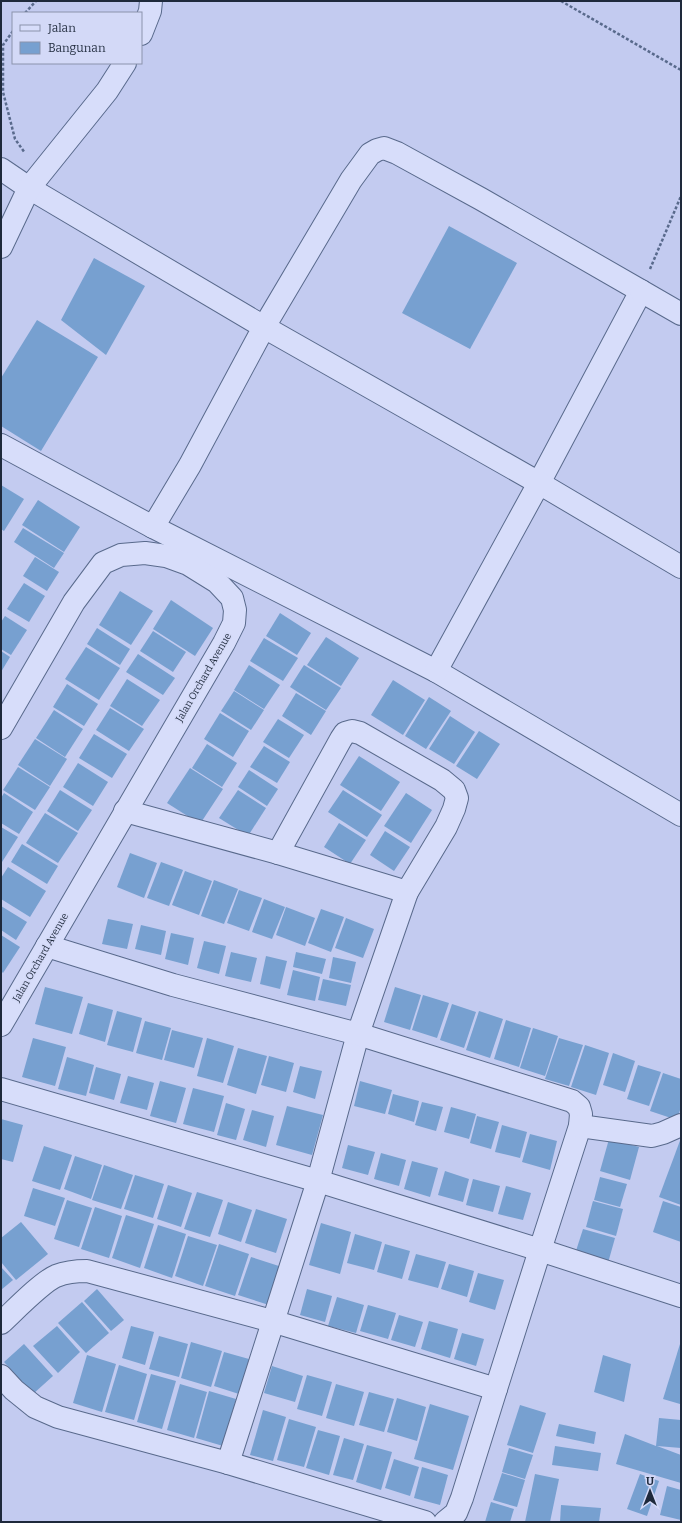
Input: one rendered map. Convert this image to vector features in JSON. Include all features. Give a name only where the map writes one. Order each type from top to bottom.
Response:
[{"type":"street","points":[[142,31],[150,11],[151,1]]},
{"type":"street","points":[[1,247],[34,182],[107,91],[124,64]]},
{"type":"street","points":[[153,527],[190,465],[264,326],[354,175],[370,154],[384,148],[397,153],[481,199],[681,314]]},
{"type":"street","points":[[1,169],[34,182],[264,326],[539,483],[681,567]]},
{"type":"street","points":[[436,671],[539,483],[641,291]]},
{"type":"street","points":[[1,444],[153,527],[436,671],[681,815]]},
{"type":"street","name":"Jalan Orchard Avenue","points":[[1,728],[74,602],[103,563],[121,555],[145,553],[166,556],[188,564],[217,582],[232,598],[235,610],[234,623],[1,1025]]},
{"type":"street","points":[[228,1463],[272,1321],[318,1181],[358,1034],[407,892],[446,827],[457,798],[454,790],[442,780],[360,733],[352,731],[345,733],[278,853]]},
{"type":"street","points":[[125,811],[278,853],[407,892]]},
{"type":"street","points":[[46,946],[173,985],[358,1034],[572,1101],[579,1106],[581,1114],[580,1126],[462,1498],[456,1512],[445,1522]]},
{"type":"street","points":[[1,1089],[318,1181],[540,1250],[681,1296]]},
{"type":"street","points":[[580,1126],[652,1136],[681,1125]]},
{"type":"street","points":[[1,1323],[54,1276],[71,1272],[87,1271],[272,1321],[496,1389]]},
{"type":"street","points":[[1,1376],[14,1390],[35,1407],[58,1417],[228,1463],[425,1522]]},
{"type":"path","points":[[26,12],[36,1]]},
{"type":"path","points":[[561,1],[681,70]]},
{"type":"path","points":[[12,32],[3,45],[3,92],[15,139],[34,182]]},
{"type":"path","points":[[641,291],[681,196]]},
{"type":"building","points":[[449,226],[517,263],[470,349],[402,313]]},
{"type":"building","points":[[94,258],[145,286],[106,355],[61,320]]},
{"type":"building","points":[[37,320],[98,357],[41,451],[1,426],[1,378]]},
{"type":"building","points":[[1,485],[24,499],[4,531],[1,529]]},
{"type":"building","points":[[38,500],[80,527],[64,552],[22,525]]},
{"type":"building","points":[[23,528],[64,553],[54,568],[14,542]]},
{"type":"building","points":[[35,557],[59,572],[47,591],[23,576]]},
{"type":"building","points":[[24,583],[45,596],[29,622],[7,609]]},
{"type":"building","points":[[120,591],[153,611],[131,645],[99,625]]},
{"type":"building","points":[[171,600],[213,628],[195,656],[153,629]]},
{"type":"building","points":[[280,613],[311,633],[297,655],[266,636]]},
{"type":"building","points":[[5,616],[27,630],[11,655],[1,649],[1,622]]},
{"type":"building","points":[[97,628],[130,649],[120,665],[87,644]]},
{"type":"building","points":[[153,631],[186,652],[173,672],[140,651]]},
{"type":"building","points":[[326,637],[359,658],[341,686],[307,665]]},
{"type":"building","points":[[264,638],[298,658],[283,681],[250,661]]},
{"type":"building","points":[[86,647],[120,668],[99,700],[65,679]]},
{"type":"building","points":[[1,651],[10,657],[1,672]]},
{"type":"building","points":[[138,654],[175,678],[163,695],[126,672]]},
{"type":"building","points":[[249,665],[280,685],[264,709],[234,690]]},
{"type":"building","points":[[304,665],[341,688],[326,710],[290,687]]},
{"type":"building","points":[[127,679],[160,700],[142,726],[110,706]]},
{"type":"building","points":[[393,680],[425,700],[403,735],[371,715]]},
{"type":"building","points":[[67,684],[98,704],[84,726],[53,707]]},
{"type":"building","points":[[234,691],[264,710],[251,730],[221,711]]},
{"type":"building","points":[[296,693],[326,711],[311,735],[282,716]]},
{"type":"building","points":[[429,697],[451,711],[426,749],[405,736]]},
{"type":"building","points":[[110,708],[144,729],[129,751],[96,730]]},
{"type":"building","points":[[54,710],[83,729],[65,757],[36,738]]},
{"type":"building","points":[[220,713],[249,731],[233,757],[204,739]]},
{"type":"building","points":[[450,716],[475,732],[454,764],[429,749]]},
{"type":"building","points":[[278,719],[304,735],[289,758],[263,742]]},
{"type":"building","points":[[479,731],[500,744],[477,779],[456,766]]},
{"type":"building","points":[[94,734],[127,754],[112,778],[79,758]]},
{"type":"building","points":[[35,739],[67,759],[50,786],[18,765]]},
{"type":"building","points":[[207,744],[237,763],[222,787],[192,768]]},
{"type":"building","points":[[264,746],[290,762],[277,783],[250,767]]},
{"type":"building","points":[[359,756],[400,782],[381,811],[340,785]]},
{"type":"building","points":[[78,763],[108,782],[93,806],[63,787]]},
{"type":"building","points":[[18,767],[50,787],[35,810],[3,790]]},
{"type":"building","points":[[190,768],[223,789],[200,824],[167,803]]},
{"type":"building","points":[[249,770],[278,789],[267,806],[238,787]]},
{"type":"building","points":[[60,790],[92,810],[78,831],[47,811]]},
{"type":"building","points":[[238,790],[266,808],[248,836],[219,818]]},
{"type":"building","points":[[343,790],[382,815],[367,837],[328,812]]},
{"type":"building","points":[[4,793],[33,812],[19,834],[1,823],[1,798]]},
{"type":"building","points":[[406,793],[432,810],[411,843],[384,826]]},
{"type":"building","points":[[45,813],[78,833],[58,863],[26,843]]},
{"type":"building","points":[[339,823],[366,840],[350,864],[324,847]]},
{"type":"building","points":[[1,827],[18,837],[2,862],[1,861]]},
{"type":"building","points":[[385,831],[410,847],[394,871],[370,855]]},
{"type":"building","points":[[22,844],[58,866],[47,884],[11,862]]},
{"type":"building","points":[[130,853],[157,863],[144,898],[117,887]]},
{"type":"building","points":[[161,862],[183,870],[169,906],[147,898]]},
{"type":"building","points":[[8,867],[46,891],[30,917],[1,899],[1,878]]},
{"type":"building","points":[[185,871],[212,881],[199,915],[172,905]]},
{"type":"building","points":[[214,880],[238,889],[224,924],[201,916]]},
{"type":"building","points":[[239,890],[262,898],[249,931],[227,923]]},
{"type":"building","points":[[264,899],[285,907],[272,939],[252,932]]},
{"type":"building","points":[[1,906],[27,922],[16,940],[1,930]]},
{"type":"building","points":[[286,907],[315,918],[305,946],[276,935]]},
{"type":"building","points":[[321,909],[344,917],[331,952],[308,943]]},
{"type":"building","points":[[346,918],[374,929],[363,958],[335,948]]},
{"type":"building","points":[[108,919],[133,924],[127,949],[102,944]]},
{"type":"building","points":[[141,925],[166,931],[161,955],[135,949]]},
{"type":"building","points":[[171,933],[194,938],[188,965],[165,959]]},
{"type":"building","points":[[1,935],[20,947],[3,973],[1,971]]},
{"type":"building","points":[[204,941],[226,946],[219,974],[197,968]]},
{"type":"building","points":[[231,952],[257,958],[251,982],[225,976]]},
{"type":"building","points":[[296,952],[326,959],[322,974],[293,967]]},
{"type":"building","points":[[266,956],[287,961],[280,989],[260,984]]},
{"type":"building","points":[[333,957],[356,962],[351,983],[329,978]]},
{"type":"building","points":[[293,970],[320,977],[315,1001],[287,995]]},
{"type":"building","points":[[323,979],[351,985],[346,1006],[318,1000]]},
{"type":"building","points":[[45,987],[83,997],[72,1034],[35,1024]]},
{"type":"building","points":[[395,987],[421,995],[410,1030],[384,1022]]},
{"type":"building","points":[[423,995],[449,1003],[437,1038],[412,1030]]},
{"type":"building","points":[[88,1003],[113,1010],[105,1042],[79,1034]]},
{"type":"building","points":[[452,1004],[476,1012],[464,1048],[440,1040]]},
{"type":"building","points":[[117,1011],[142,1018],[133,1052],[107,1045]]},
{"type":"building","points":[[479,1011],[503,1019],[490,1058],[466,1050]]},
{"type":"building","points":[[506,1020],[531,1028],[519,1067],[494,1059]]},
{"type":"building","points":[[145,1021],[171,1028],[162,1060],[136,1053]]},
{"type":"building","points":[[533,1028],[558,1036],[545,1076],[520,1068]]},
{"type":"building","points":[[172,1030],[203,1038],[194,1068],[164,1060]]},
{"type":"building","points":[[33,1038],[66,1047],[55,1086],[22,1077]]},
{"type":"building","points":[[207,1038],[234,1046],[223,1083],[197,1076]]},
{"type":"building","points":[[559,1038],[583,1045],[569,1086],[545,1079]]},
{"type":"building","points":[[585,1045],[609,1053],[596,1095],[571,1087]]},
{"type":"building","points":[[238,1048],[267,1056],[256,1094],[227,1085]]},
{"type":"building","points":[[613,1053],[635,1061],[625,1092],[603,1085]]},
{"type":"building","points":[[269,1056],[294,1063],[286,1092],[261,1085]]},
{"type":"building","points":[[67,1057],[94,1065],[86,1096],[58,1089]]},
{"type":"building","points":[[638,1065],[661,1072],[649,1106],[627,1099]]},
{"type":"building","points":[[300,1066],[322,1071],[315,1099],[293,1092]]},
{"type":"building","points":[[96,1067],[121,1074],[114,1100],[89,1093]]},
{"type":"building","points":[[663,1073],[681,1079],[681,1107],[677,1120],[650,1111]]},
{"type":"building","points":[[128,1076],[154,1083],[147,1110],[120,1103]]},
{"type":"building","points":[[160,1081],[186,1088],[176,1123],[150,1116]]},
{"type":"building","points":[[360,1081],[392,1090],[385,1114],[354,1106]]},
{"type":"building","points":[[193,1088],[224,1096],[214,1132],[183,1124]]},
{"type":"building","points":[[393,1094],[419,1101],[414,1122],[388,1114]]},
{"type":"building","points":[[422,1102],[443,1107],[436,1131],[415,1125]]},
{"type":"building","points":[[226,1103],[245,1109],[236,1140],[217,1135]]},
{"type":"building","points":[[287,1106],[323,1115],[312,1155],[276,1145]]},
{"type":"building","points":[[451,1107],[476,1114],[469,1139],[444,1132]]},
{"type":"building","points":[[252,1110],[274,1116],[266,1147],[243,1140]]},
{"type":"building","points":[[477,1116],[499,1122],[491,1149],[470,1143]]},
{"type":"building","points":[[1,1119],[23,1125],[13,1162],[1,1159]]},
{"type":"building","points":[[502,1125],[527,1132],[520,1158],[495,1152]]},
{"type":"building","points":[[530,1134],[557,1141],[550,1170],[522,1162]]},
{"type":"building","points":[[681,1138],[681,1205],[659,1197]]},
{"type":"building","points":[[609,1139],[639,1147],[630,1180],[600,1171]]},
{"type":"building","points":[[348,1145],[375,1152],[368,1175],[342,1168]]},
{"type":"building","points":[[44,1146],[72,1155],[60,1190],[32,1181]]},
{"type":"building","points":[[381,1153],[406,1160],[399,1186],[374,1179]]},
{"type":"building","points":[[75,1156],[102,1165],[91,1199],[64,1189]]},
{"type":"building","points":[[412,1161],[438,1168],[430,1197],[404,1189]]},
{"type":"building","points":[[104,1165],[133,1175],[121,1209],[92,1200]]},
{"type":"building","points":[[445,1171],[469,1179],[463,1202],[438,1195]]},
{"type":"building","points":[[135,1175],[164,1184],[153,1218],[124,1209]]},
{"type":"building","points":[[600,1177],[627,1184],[620,1207],[594,1200]]},
{"type":"building","points":[[473,1179],[500,1186],[493,1212],[466,1205]]},
{"type":"building","points":[[168,1185],[192,1193],[181,1227],[157,1219]]},
{"type":"building","points":[[506,1186],[531,1193],[523,1220],[498,1214]]},
{"type":"building","points":[[33,1188],[65,1198],[55,1226],[24,1216]]},
{"type":"building","points":[[197,1192],[223,1200],[210,1237],[184,1229]]},
{"type":"building","points":[[67,1200],[92,1208],[79,1247],[54,1239]]},
{"type":"building","points":[[593,1201],[623,1209],[616,1236],[586,1227]]},
{"type":"building","points":[[663,1201],[681,1207],[681,1242],[653,1232]]},
{"type":"building","points":[[228,1202],[252,1210],[241,1242],[218,1234]]},
{"type":"building","points":[[95,1207],[122,1216],[109,1258],[81,1249]]},
{"type":"building","points":[[256,1209],[287,1219],[276,1253],[245,1243]]},
{"type":"building","points":[[126,1215],[154,1224],[140,1268],[112,1258]]},
{"type":"building","points":[[21,1222],[48,1254],[16,1280],[1,1262],[1,1238]]},
{"type":"building","points":[[321,1223],[351,1232],[340,1274],[309,1265]]},
{"type":"building","points":[[158,1225],[186,1234],[172,1278],[144,1268]]},
{"type":"building","points":[[583,1229],[615,1238],[608,1263],[575,1254]]},
{"type":"building","points":[[355,1234],[382,1242],[374,1270],[347,1263]]},
{"type":"building","points":[[188,1236],[217,1245],[203,1286],[175,1276]]},
{"type":"building","points":[[219,1244],[249,1254],[235,1296],[205,1286]]},
{"type":"building","points":[[385,1244],[410,1251],[402,1279],[377,1272]]},
{"type":"building","points":[[416,1254],[446,1262],[438,1288],[408,1280]]},
{"type":"building","points":[[251,1257],[282,1267],[269,1305],[238,1295]]},
{"type":"building","points":[[449,1264],[474,1271],[467,1297],[441,1289]]},
{"type":"building","points":[[1,1267],[13,1280],[1,1290]]},
{"type":"building","points":[[478,1273],[504,1280],[495,1310],[469,1302]]},
{"type":"building","points":[[97,1289],[124,1320],[111,1331],[84,1301]]},
{"type":"building","points":[[307,1289],[332,1296],[325,1322],[300,1315]]},
{"type":"building","points":[[337,1297],[364,1305],[356,1333],[328,1326]]},
{"type":"building","points":[[82,1302],[109,1333],[86,1353],[58,1323]]},
{"type":"building","points":[[368,1305],[396,1313],[388,1339],[360,1331]]},
{"type":"building","points":[[399,1315],[423,1322],[415,1347],[391,1340]]},
{"type":"building","points":[[429,1321],[458,1329],[450,1358],[421,1349]]},
{"type":"building","points":[[57,1326],[80,1352],[58,1373],[33,1346]]},
{"type":"building","points":[[131,1326],[154,1332],[145,1365],[122,1358]]},
{"type":"building","points":[[462,1333],[484,1339],[476,1366],[454,1359]]},
{"type":"building","points":[[159,1336],[188,1344],[179,1377],[149,1369]]},
{"type":"building","points":[[191,1342],[222,1351],[211,1387],[181,1378]]},
{"type":"building","points":[[24,1344],[53,1376],[33,1394],[4,1362]]},
{"type":"building","points":[[680,1344],[681,1400],[680,1404],[663,1399]]},
{"type":"building","points":[[224,1352],[249,1359],[239,1394],[214,1386]]},
{"type":"building","points":[[87,1355],[116,1364],[102,1412],[73,1403]]},
{"type":"building","points":[[603,1355],[631,1364],[624,1402],[594,1392]]},
{"type":"building","points":[[119,1365],[147,1374],[134,1420],[105,1412]]},
{"type":"building","points":[[272,1366],[303,1376],[295,1402],[264,1393]]},
{"type":"building","points":[[151,1374],[176,1381],[162,1429],[137,1422]]},
{"type":"building","points":[[307,1375],[332,1382],[322,1416],[297,1409]]},
{"type":"building","points":[[180,1384],[207,1392],[194,1438],[167,1430]]},
{"type":"building","points":[[336,1384],[364,1392],[354,1426],[326,1418]]},
{"type":"building","points":[[209,1391],[236,1399],[223,1446],[196,1438]]},
{"type":"building","points":[[369,1392],[394,1399],[384,1432],[359,1425]]},
{"type":"building","points":[[397,1398],[426,1407],[417,1441],[387,1432]]},
{"type":"building","points":[[430,1404],[469,1416],[453,1470],[414,1459]]},
{"type":"building","points":[[520,1405],[546,1413],[533,1453],[507,1445]]},
{"type":"building","points":[[263,1410],[286,1417],[273,1461],[250,1455]]},
{"type":"building","points":[[659,1418],[681,1420],[681,1448],[657,1446],[681,1455],[681,1483],[616,1464],[625,1434],[656,1446]]},
{"type":"building","points":[[289,1419],[316,1427],[304,1467],[277,1460]]},
{"type":"building","points":[[559,1424],[596,1432],[594,1444],[556,1436]]},
{"type":"building","points":[[318,1430],[340,1436],[329,1475],[306,1468]]},
{"type":"building","points":[[344,1438],[364,1444],[353,1480],[333,1475]]},
{"type":"building","points":[[367,1445],[392,1452],[381,1490],[356,1482]]},
{"type":"building","points":[[555,1446],[601,1453],[598,1471],[552,1465]]},
{"type":"building","points":[[509,1448],[533,1455],[525,1479],[502,1472]]},
{"type":"building","points":[[394,1459],[419,1467],[410,1496],[385,1488]]},
{"type":"building","points":[[422,1467],[448,1475],[440,1505],[414,1498]]},
{"type":"building","points":[[502,1473],[525,1480],[517,1507],[493,1500]]},
{"type":"building","points":[[535,1474],[559,1479],[550,1522],[525,1522]]},
{"type":"building","points":[[640,1474],[659,1481],[647,1516],[627,1509]]},
{"type":"building","points":[[667,1486],[681,1490],[681,1520],[660,1515]]},
{"type":"building","points":[[491,1502],[514,1509],[510,1522],[485,1522]]},
{"type":"building","points":[[561,1505],[601,1508],[599,1522],[560,1522]]}]
